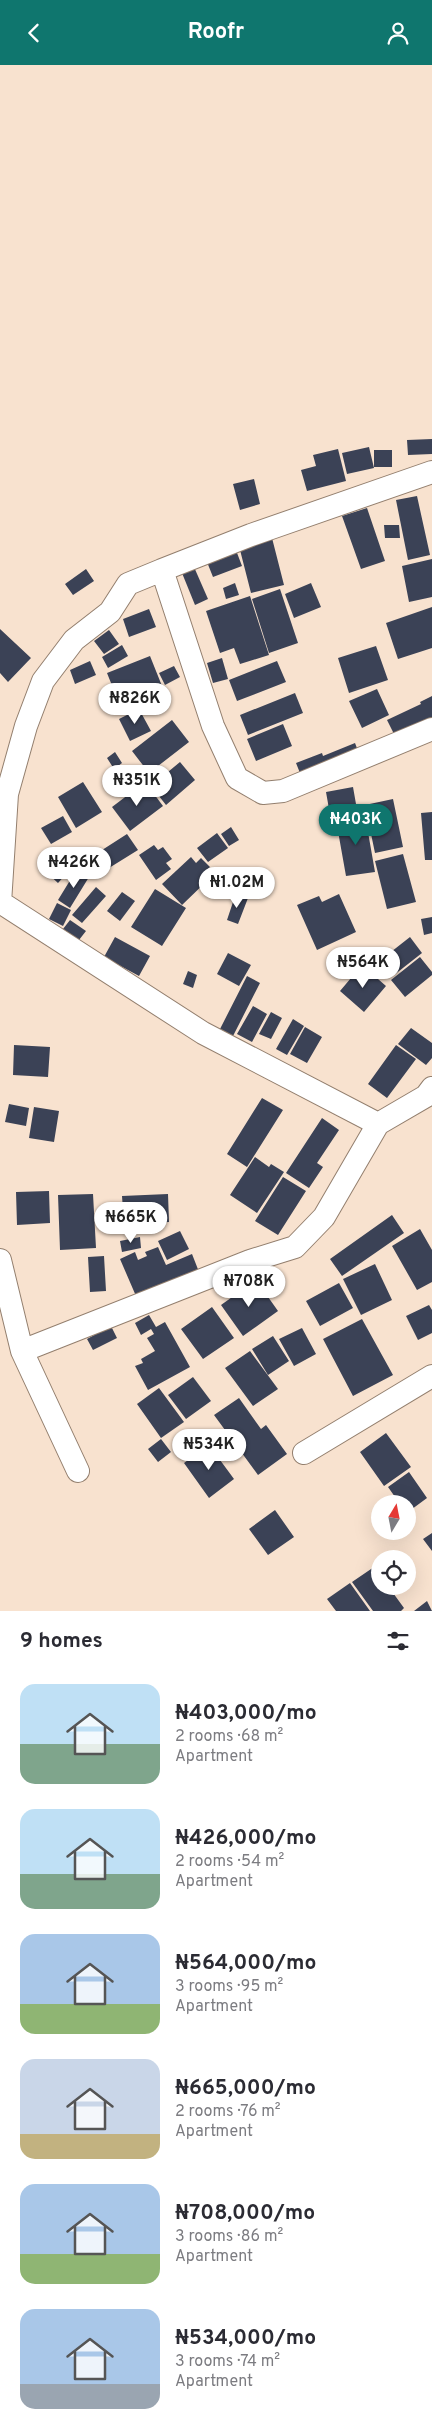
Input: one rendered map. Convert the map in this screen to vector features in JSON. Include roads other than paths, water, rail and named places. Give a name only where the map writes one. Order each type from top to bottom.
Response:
[{"type":"street","points":[[378,1125],[203,1033],[0,903],[7,794],[26,726],[43,681],[74,640],[110,612],[128,584],[251,535],[432,473]]},
{"type":"street","points":[[162,571],[213,726],[237,778],[263,793],[283,791],[432,729]]},
{"type":"street","points":[[22,1351],[250,1261],[295,1247],[324,1217],[378,1125],[426,1096],[432,1088]]},
{"type":"street","points":[[0,1260],[22,1351],[78,1471]]},
{"type":"street","points":[[304,1453],[432,1375]]}]
